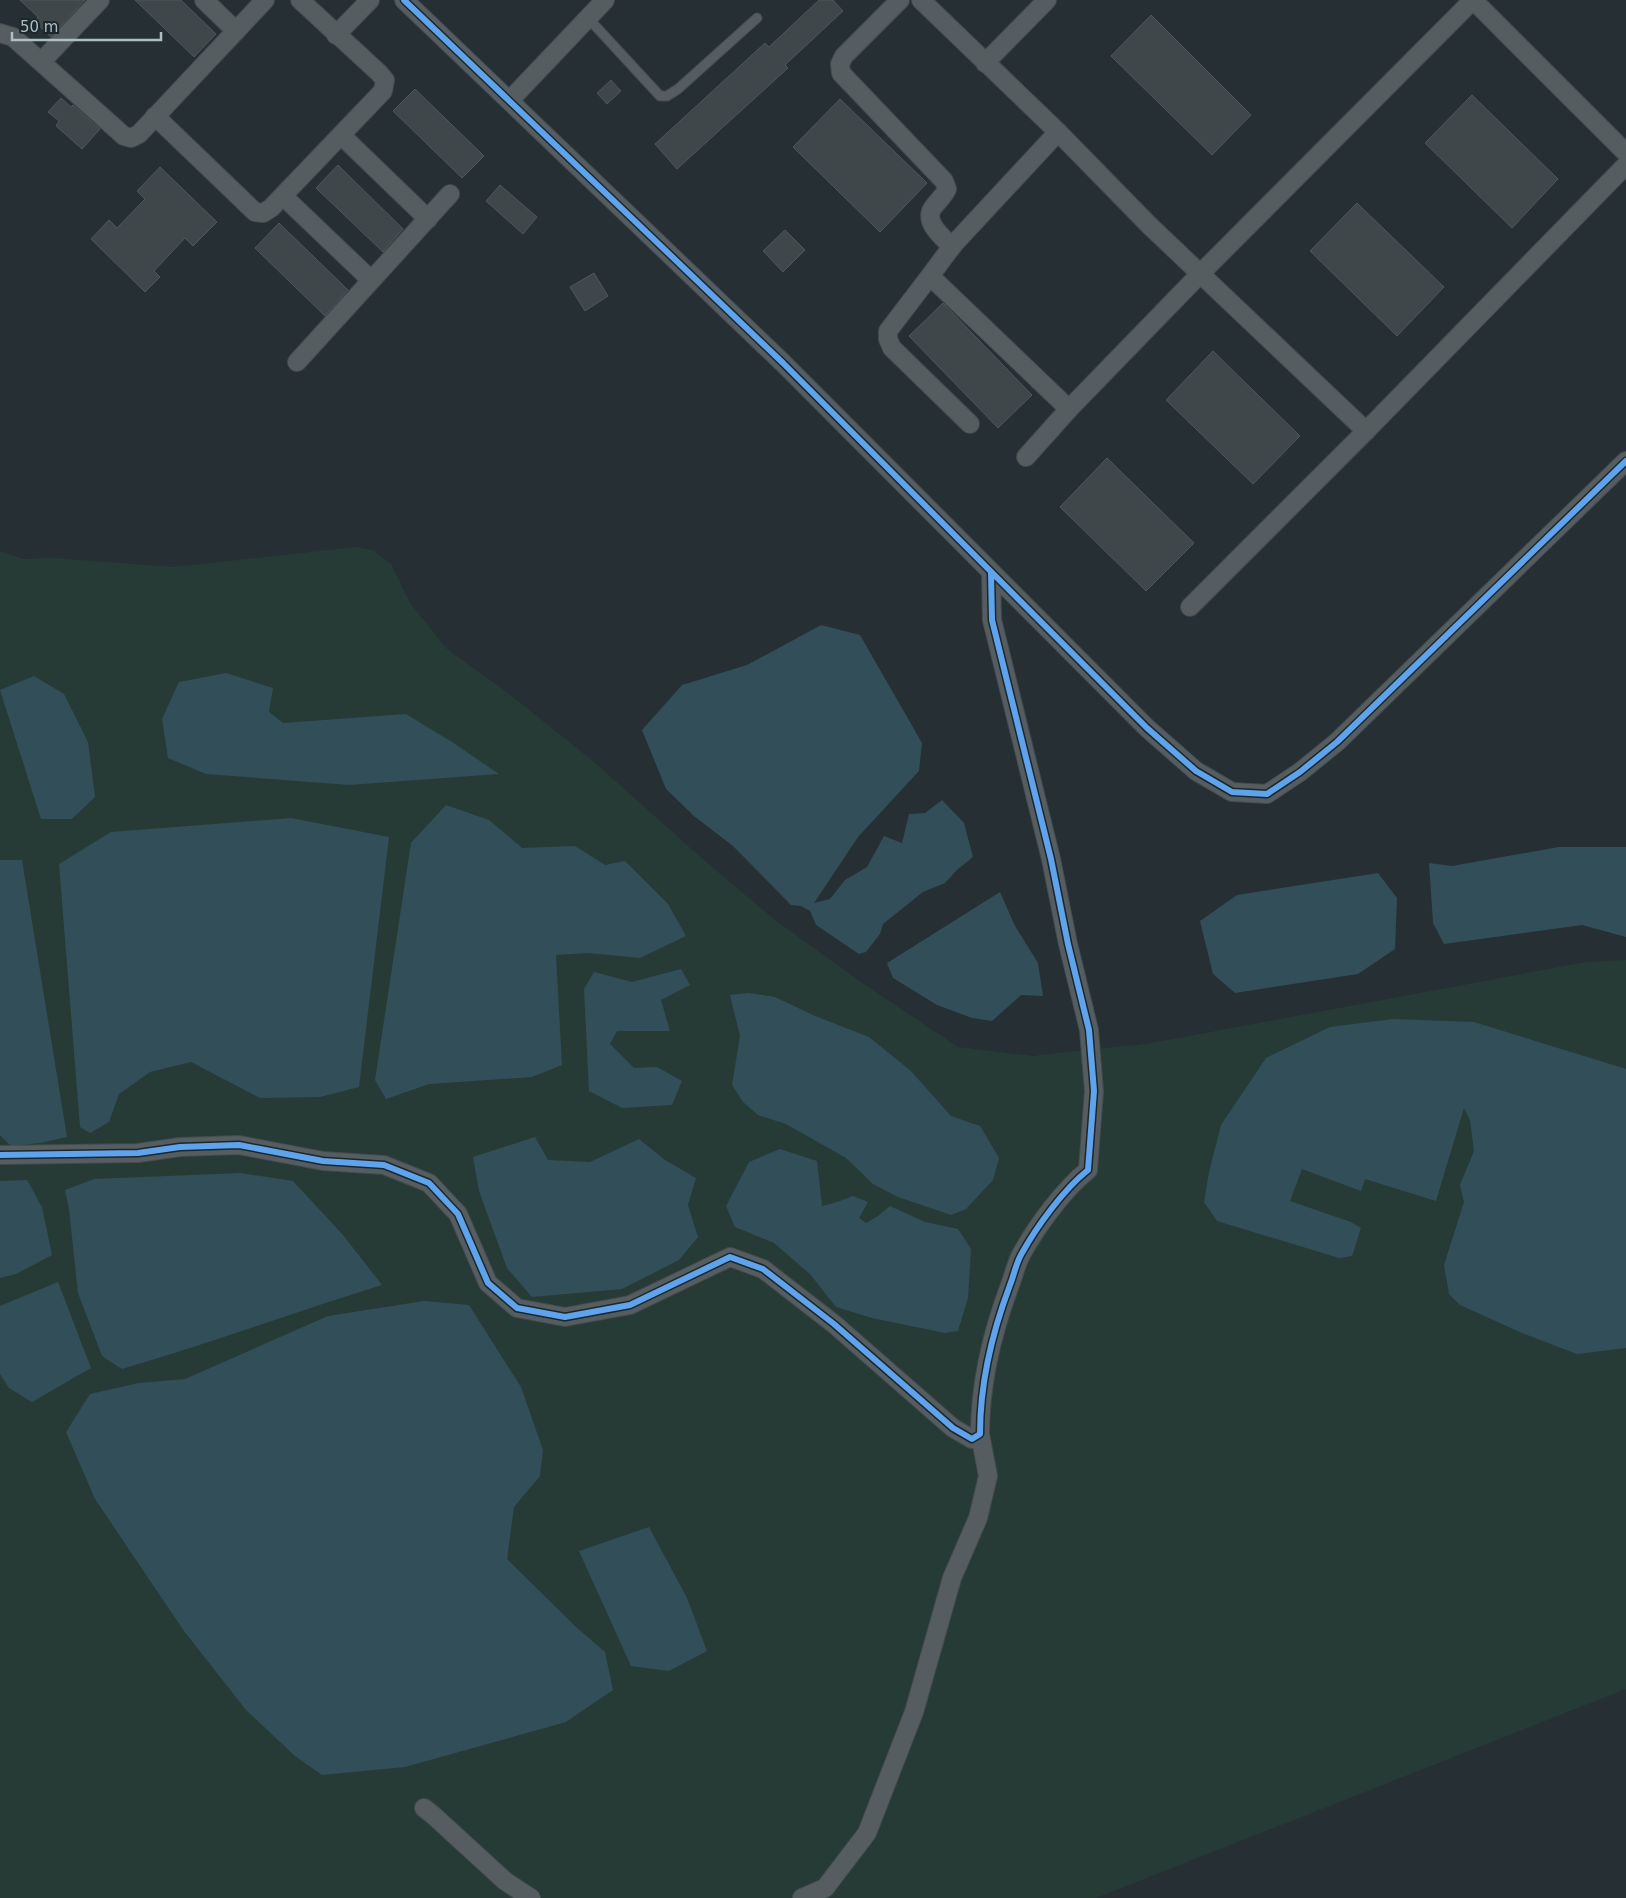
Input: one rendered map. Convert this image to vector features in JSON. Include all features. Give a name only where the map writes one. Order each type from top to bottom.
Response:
[{"type":"street","points":[[42,62],[100,0]]},
{"type":"street","points":[[204,0],[236,31]]},
{"type":"street","points":[[0,33],[13,36],[124,136],[131,138],[139,134],[265,0]]},
{"type":"street","points":[[155,116],[255,212],[263,213],[271,208],[383,91],[385,80],[300,0]]},
{"type":"street","points":[[336,35],[370,0]]},
{"type":"street","points":[[404,0],[783,364],[1147,728],[1196,771],[1232,792],[1267,794],[1300,772],[1337,742],[1626,461]]},
{"type":"street","points":[[510,100],[605,0]]},
{"type":"street","points":[[900,0],[844,56],[840,64],[841,72],[944,182],[947,189],[944,197],[931,211],[930,220],[935,229],[952,247]]},
{"type":"street","points":[[921,0],[984,63],[1058,132],[1200,274],[1366,431]]},
{"type":"street","points":[[984,63],[1047,0]]},
{"type":"street","points":[[1026,457],[1069,409],[1200,274],[1473,0],[1626,153]]},
{"type":"street","points":[[970,424],[892,348],[888,339],[888,331],[952,247],[1058,132]]},
{"type":"street","points":[[341,135],[428,218]]},
{"type":"street","points":[[1190,607],[1366,431],[1626,165]]},
{"type":"street","points":[[297,362],[450,194]]},
{"type":"street","points":[[283,196],[371,280]]},
{"type":"street","points":[[930,276],[1069,409]]},
{"type":"street","points":[[802,1898],[825,1888],[867,1833],[914,1712],[952,1578],[978,1518],[988,1476],[980,1434],[980,1407],[990,1349],[1002,1306],[1021,1254],[1075,1180],[1088,1170],[1094,1091],[1090,1030],[1068,944],[1049,849],[992,620],[991,572]]},
{"type":"street","points":[[0,1155],[138,1153],[180,1147],[239,1145],[323,1162],[384,1164],[428,1184],[458,1214],[488,1283],[517,1308],[565,1317],[630,1305],[730,1257],[763,1270],[840,1330],[952,1428],[972,1439],[980,1434]]},
{"type":"street","points":[[424,1808],[506,1881],[531,1898]]},
{"type":"lane","points":[[588,18],[660,96],[667,96],[678,88],[757,18]]},
{"type":"green space","points":[[356,547],[373,550],[391,564],[410,603],[447,649],[508,693],[593,761],[698,855],[775,920],[858,980],[958,1047],[1033,1056],[1084,1050],[1087,1091],[1082,1166],[1040,1213],[971,1431],[730,1249],[628,1299],[565,1310],[521,1302],[494,1279],[464,1211],[386,1158],[137,1146],[0,1148],[0,551],[23,559],[53,558],[174,567]]},
{"type":"green space","points":[[1626,960],[1626,1689],[1096,1898],[0,1898],[0,1162],[239,1153],[383,1171],[425,1190],[452,1218],[483,1288],[565,1324],[730,1264],[760,1276],[833,1332],[971,1446],[987,1408],[997,1350],[1028,1257],[1080,1185],[1098,1049],[1146,1044],[1586,962]]},
{"type":"water","points":[[821,625],[860,635],[922,743],[919,771],[858,837],[814,903],[830,899],[845,880],[867,867],[884,836],[902,843],[909,814],[925,813],[942,800],[964,823],[973,857],[945,883],[923,892],[883,924],[880,934],[866,952],[859,954],[816,925],[810,911],[801,906],[791,905],[733,846],[694,816],[666,789],[642,730],[682,685],[747,665]]},
{"type":"water","points":[[226,673],[273,688],[269,712],[283,723],[406,714],[499,774],[349,785],[206,774],[168,758],[162,719],[179,682]]},
{"type":"water","points":[[34,676],[64,694],[88,742],[95,797],[72,819],[41,819],[0,690]]},
{"type":"water","points":[[446,805],[489,820],[522,848],[575,846],[605,865],[625,861],[668,904],[686,936],[640,958],[588,953],[556,955],[562,1065],[532,1077],[429,1084],[386,1099],[375,1080],[411,843]]},
{"type":"water","points":[[291,818],[389,837],[359,1087],[320,1097],[260,1098],[191,1062],[150,1072],[119,1094],[109,1122],[90,1133],[80,1127],[59,864],[111,832]]},
{"type":"water","points":[[1559,847],[1626,847],[1626,937],[1582,925],[1444,944],[1433,923],[1429,863],[1452,866]]},
{"type":"water","points":[[0,860],[22,860],[67,1137],[40,1143],[11,1146],[0,1135]]},
{"type":"water","points":[[1378,873],[1397,898],[1395,949],[1358,974],[1235,993],[1213,974],[1200,921],[1237,895]]},
{"type":"water","points":[[1000,892],[1015,926],[1038,963],[1043,996],[1021,995],[992,1021],[972,1018],[937,1005],[893,978],[887,963]]},
{"type":"water","points":[[681,969],[690,985],[661,1000],[670,1031],[617,1031],[610,1044],[634,1068],[657,1067],[682,1081],[672,1105],[622,1108],[589,1091],[584,989],[594,972],[632,982]]},
{"type":"water","points":[[748,993],[775,997],[815,1016],[869,1037],[911,1071],[951,1116],[980,1126],[999,1158],[993,1180],[966,1209],[951,1215],[898,1197],[873,1184],[846,1158],[786,1124],[758,1115],[743,1102],[732,1085],[740,1036],[730,995]]},
{"type":"water","points":[[1393,1019],[1474,1022],[1626,1069],[1626,1348],[1577,1354],[1522,1333],[1460,1305],[1449,1294],[1444,1265],[1464,1202],[1460,1185],[1474,1151],[1470,1120],[1464,1108],[1436,1201],[1365,1179],[1361,1191],[1302,1169],[1290,1201],[1351,1222],[1361,1228],[1352,1256],[1339,1258],[1217,1221],[1204,1202],[1209,1172],[1221,1125],[1266,1058],[1330,1027]]},
{"type":"water","points":[[535,1137],[548,1160],[590,1162],[639,1139],[665,1160],[696,1178],[688,1205],[698,1237],[679,1260],[622,1289],[532,1297],[507,1268],[479,1191],[473,1157]]},
{"type":"water","points":[[780,1149],[817,1161],[822,1206],[853,1196],[868,1202],[859,1218],[866,1223],[890,1206],[925,1222],[958,1229],[971,1249],[968,1298],[958,1331],[945,1333],[872,1318],[836,1307],[810,1274],[774,1243],[735,1227],[726,1206],[749,1162]]},
{"type":"water","points":[[240,1173],[293,1181],[343,1235],[382,1285],[122,1369],[102,1356],[78,1293],[69,1209],[65,1190],[94,1179]]},
{"type":"water","points":[[27,1180],[42,1207],[52,1255],[16,1274],[0,1278],[0,1181]]},
{"type":"water","points":[[58,1282],[91,1368],[32,1402],[9,1388],[0,1374],[0,1306]]},
{"type":"water","points":[[424,1301],[469,1305],[521,1387],[543,1450],[540,1476],[514,1507],[507,1559],[576,1627],[605,1652],[613,1690],[566,1722],[405,1767],[322,1775],[295,1756],[246,1710],[184,1631],[95,1499],[66,1432],[90,1394],[139,1383],[185,1379],[328,1316]]},
{"type":"water","points":[[649,1527],[687,1598],[707,1651],[669,1671],[631,1666],[579,1551]]},
{"type":"building","points":[[20,0],[85,0],[51,37],[34,21],[38,17]]},
{"type":"building","points":[[135,0],[181,0],[216,34],[194,57]]},
{"type":"building","points":[[819,0],[833,0],[843,11],[785,65],[788,68],[677,169],[655,144],[765,43],[769,47]]},
{"type":"building","points":[[1151,15],[1251,115],[1212,155],[1111,56]]},
{"type":"building","points":[[611,80],[621,91],[607,104],[597,93]]},
{"type":"building","points":[[415,89],[484,156],[462,178],[393,111]]},
{"type":"building","points":[[1472,95],[1558,179],[1512,228],[1425,143]]},
{"type":"building","points":[[61,98],[71,107],[73,105],[100,129],[82,149],[56,126],[59,121],[48,112]]},
{"type":"building","points":[[840,99],[927,183],[880,232],[793,147]]},
{"type":"building","points":[[338,165],[403,229],[383,252],[316,188]]},
{"type":"building","points":[[160,167],[217,222],[193,246],[185,238],[154,271],[160,277],[145,292],[91,239],[109,220],[117,228],[145,199],[137,191]]},
{"type":"building","points":[[500,185],[537,217],[523,234],[486,201]]},
{"type":"building","points":[[1357,203],[1444,287],[1397,336],[1310,251]]},
{"type":"building","points":[[279,223],[348,290],[325,316],[255,248]]},
{"type":"building","points":[[785,230],[805,250],[783,272],[763,251]]},
{"type":"building","points":[[594,273],[608,296],[585,311],[570,287]]},
{"type":"building","points":[[943,303],[1032,395],[998,428],[909,336]]},
{"type":"building","points":[[1213,351],[1300,436],[1253,484],[1166,400]]},
{"type":"building","points":[[1107,458],[1194,543],[1146,591],[1060,507]]},
{"type":"cycle path","points":[[404,0],[783,363],[1147,728],[1196,771],[1232,792],[1267,794],[1300,772],[1337,742],[1626,461]]},
{"type":"cycle path","points":[[0,1155],[138,1153],[180,1147],[239,1145],[323,1161],[384,1165],[429,1183],[458,1214],[488,1283],[517,1308],[565,1317],[630,1305],[730,1257],[763,1269],[834,1324],[953,1428],[972,1439],[980,1434],[982,1396],[988,1358],[1018,1261],[1035,1231],[1052,1208],[1088,1170],[1094,1091],[1089,1030],[1068,944],[1051,859],[992,620],[991,573]]}]
